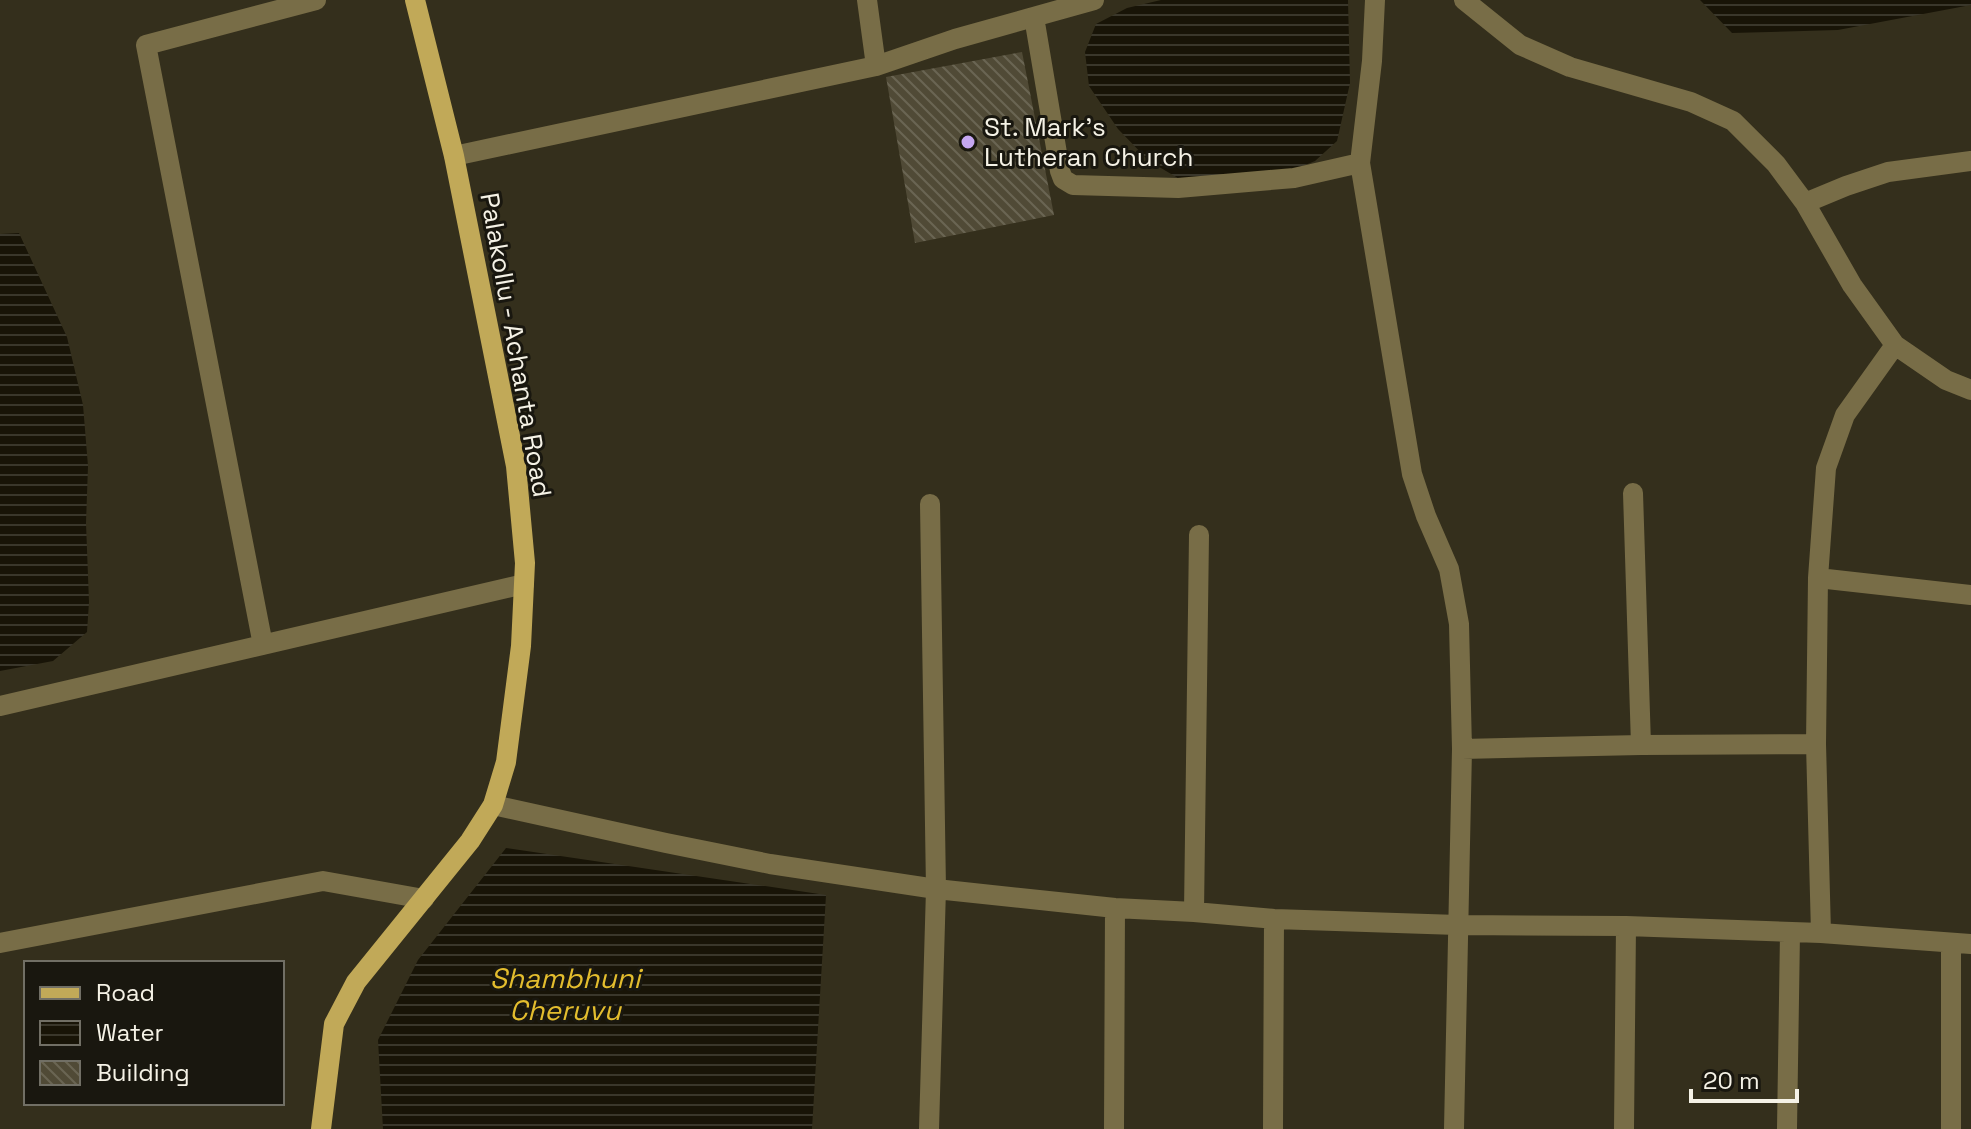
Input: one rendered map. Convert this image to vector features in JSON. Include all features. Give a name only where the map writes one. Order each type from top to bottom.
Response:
[{"type":"main road","name":"Palakollu - Achanta Road","points":[[321,1129],[334,1024],[356,982],[470,841],[493,805],[506,762],[521,646],[525,563],[516,466],[454,156],[415,0]]},
{"type":"street","points":[[263,645],[146,45],[316,0]]},
{"type":"street","points":[[867,0],[876,66]]},
{"type":"street","points":[[454,156],[876,66],[955,39],[1094,0]]},
{"type":"street","points":[[1375,0],[1372,61],[1360,163],[1412,474],[1449,569],[1459,624],[1462,749],[1454,1129]]},
{"type":"street","points":[[1464,0],[1520,45],[1570,67],[1691,102],[1733,121],[1776,164],[1805,203],[1852,285],[1895,345],[1946,380],[1971,390]]},
{"type":"street","points":[[1034,17],[1060,171],[1063,179],[1073,185],[1178,188],[1294,178],[1360,163]]},
{"type":"street","points":[[1805,203],[1888,172],[1971,161]]},
{"type":"street","points":[[1821,933],[1816,744],[1818,578],[1826,468],[1845,415],[1895,345]]},
{"type":"street","points":[[1633,493],[1641,745]]},
{"type":"street","points":[[929,1129],[936,889],[930,504]]},
{"type":"street","points":[[1194,912],[1199,535]]},
{"type":"street","points":[[1818,578],[1971,595]]},
{"type":"street","points":[[0,706],[524,584]]},
{"type":"street","points":[[1462,749],[1816,744]]},
{"type":"street","points":[[493,805],[770,864],[936,889],[1115,908],[1274,919],[1821,933],[1961,944],[1951,1129]]},
{"type":"street","points":[[0,943],[323,881],[424,899]]},
{"type":"street","points":[[1114,1129],[1115,908]]},
{"type":"street","points":[[1273,1129],[1274,919]]},
{"type":"street","points":[[1624,1129],[1626,926]]},
{"type":"street","points":[[1787,1129],[1790,933]]},
{"type":"water","points":[[1161,0],[1348,0],[1350,83],[1337,141],[1315,161],[1286,173],[1183,181],[1149,161],[1118,129],[1089,86],[1085,52],[1096,24],[1127,8]]},
{"type":"water","points":[[1700,0],[1971,0],[1971,5],[1838,30],[1732,33]]},
{"type":"water","points":[[19,233],[67,337],[83,405],[88,466],[86,523],[89,602],[87,632],[53,661],[0,671],[0,234]]},
{"type":"water","name":"Shambhuni Cheruvu","points":[[506,848],[826,895],[812,1129],[383,1129],[378,1040],[418,960]]},
{"type":"building","name":"St. Mark's Lutheran Church","points":[[1022,52],[1054,215],[915,243],[886,77]]},
{"type":"place","name":"St. Mark's Lutheran Church","points":[[968,142]]}]
